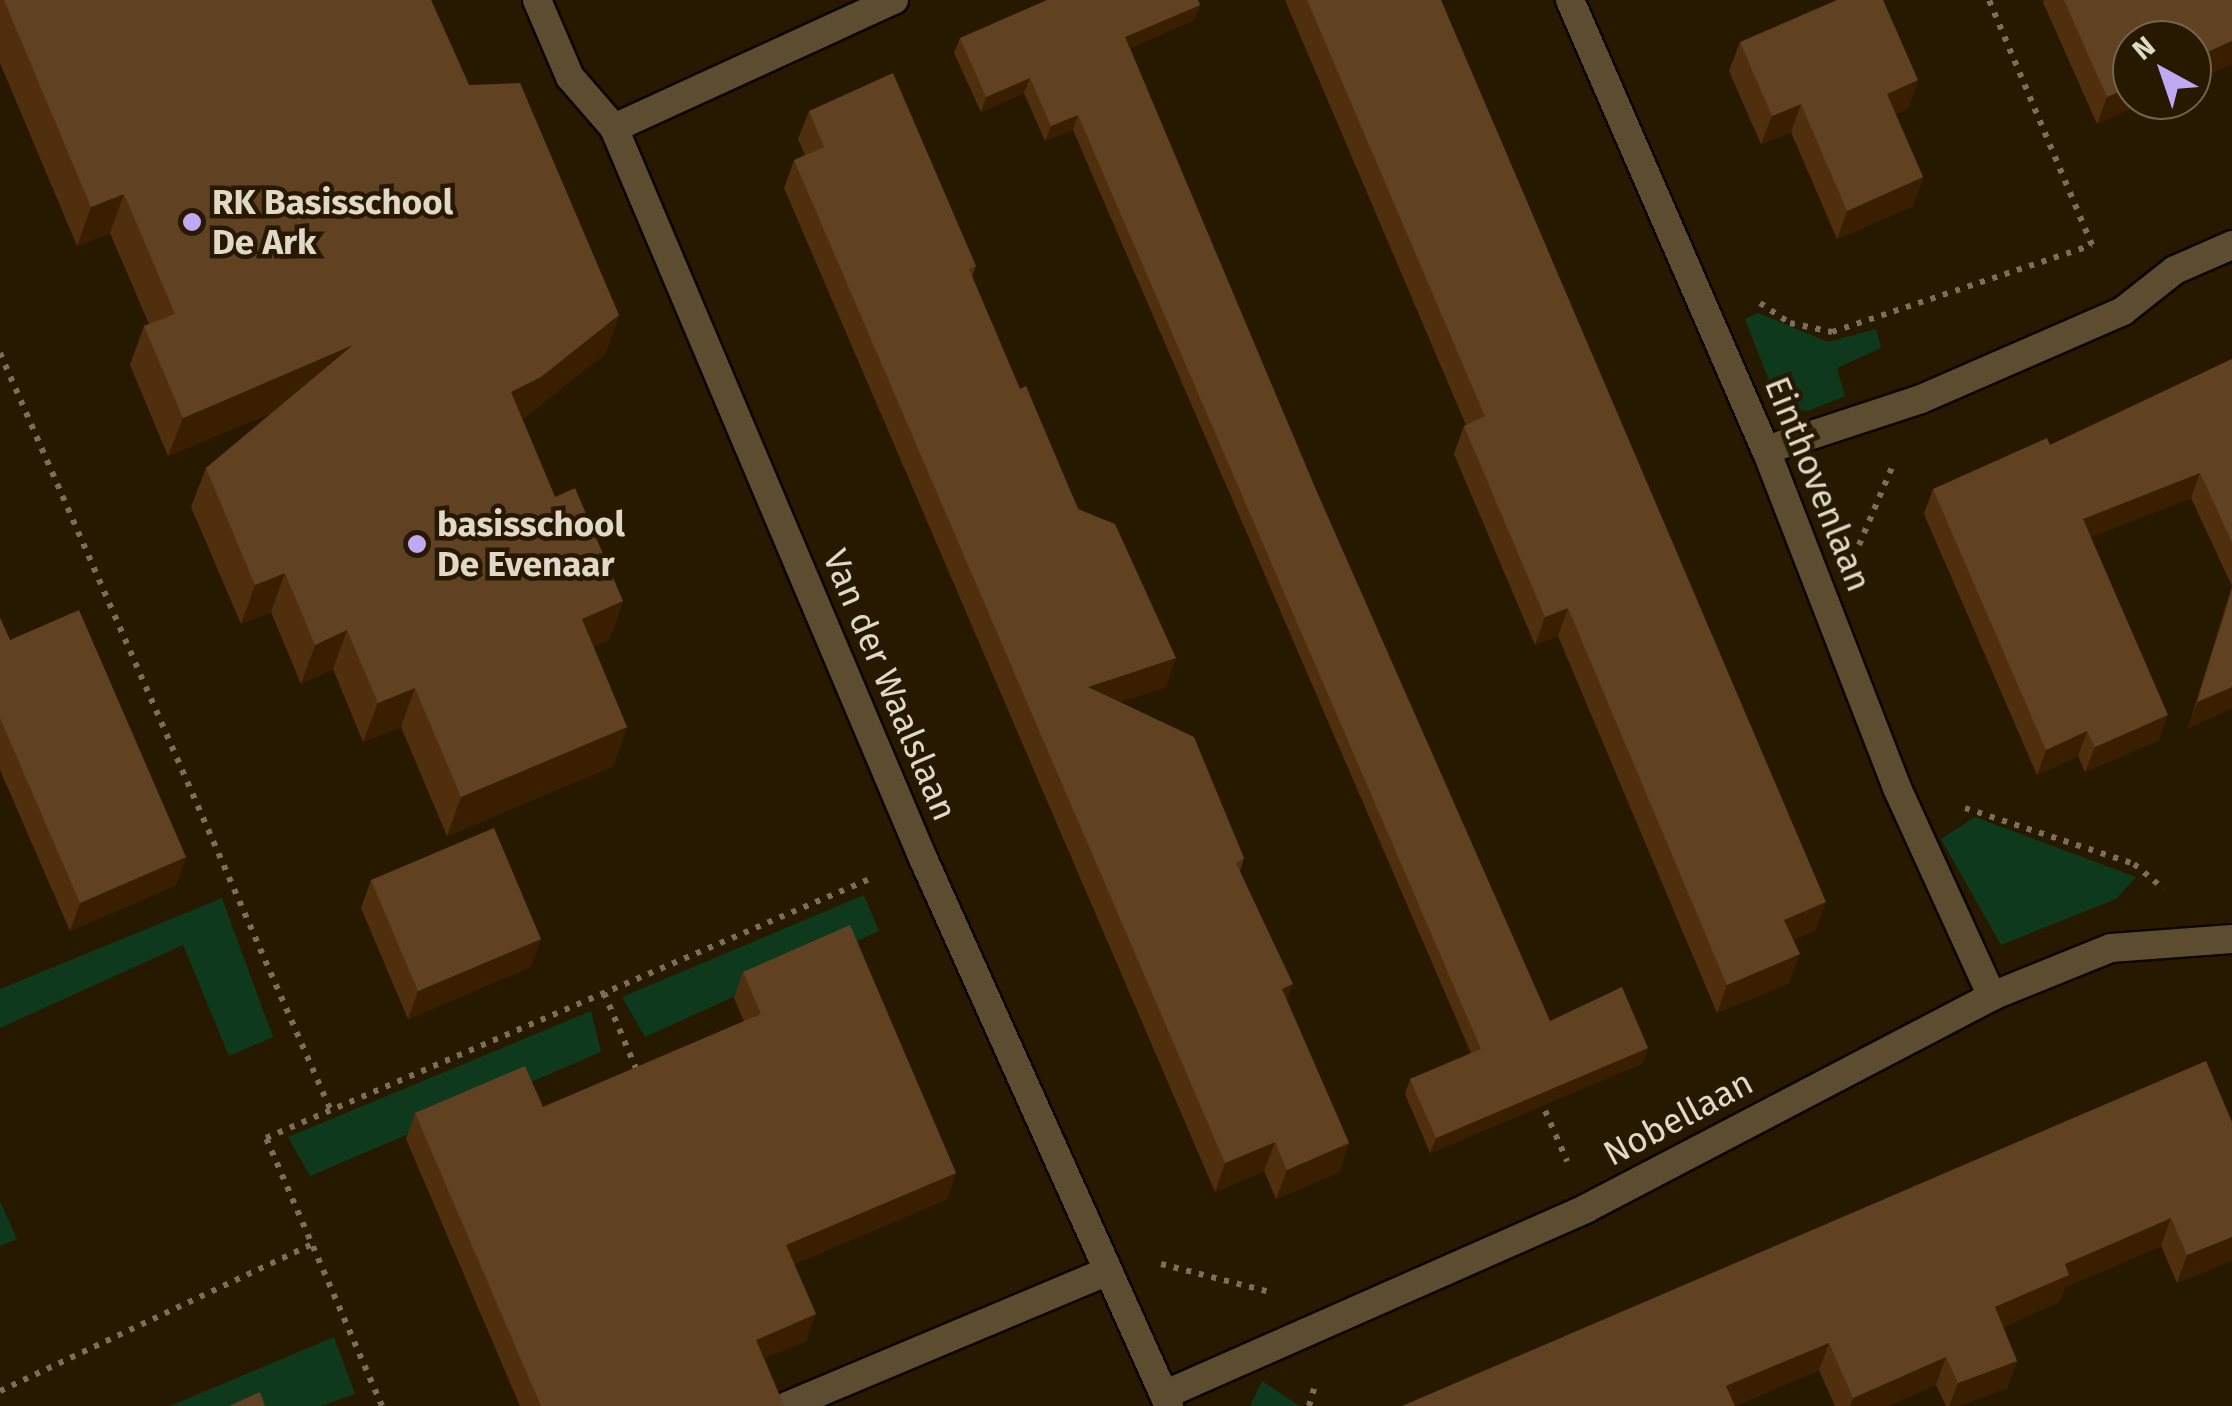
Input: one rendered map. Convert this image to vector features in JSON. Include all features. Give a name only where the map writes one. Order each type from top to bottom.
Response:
[{"type":"street","name":"Van der Waalslaan","points":[[537,0],[570,76],[614,128],[922,856],[1166,1400]]},
{"type":"street","points":[[614,128],[894,0]]},
{"type":"street","name":"Einthovenlaan","points":[[1570,0],[1766,450],[1897,788],[1992,996]]},
{"type":"street","points":[[1766,450],[1921,399],[2123,311],[2174,270],[2232,244]]},
{"type":"street","name":"Nobellaan","points":[[1166,1400],[1587,1208],[1992,996],[2111,948],[2226,937]]},
{"type":"street","points":[[787,1406],[1106,1272]]},
{"type":"path","points":[[1752,298],[1790,323],[1832,332],[2092,245],[1989,0]]},
{"type":"path","points":[[0,352],[331,1110]]},
{"type":"path","points":[[1830,615],[1921,399]]},
{"type":"path","points":[[1897,788],[2134,864],[2226,937]]},
{"type":"path","points":[[382,1406],[266,1138],[922,856]]},
{"type":"path","points":[[604,993],[642,1083]]},
{"type":"path","points":[[1532,1081],[1587,1208]]},
{"type":"path","points":[[0,1391],[312,1244]]},
{"type":"green space","points":[[1758,313],[1828,342],[1876,329],[1881,348],[1837,368],[1845,396],[1808,411],[1780,409],[1745,319]]},
{"type":"green space","points":[[1975,817],[2136,877],[2116,899],[2001,945],[1941,839]]},
{"type":"green space","points":[[864,895],[879,931],[645,1037],[622,997]]},
{"type":"green space","points":[[222,898],[273,1037],[229,1056],[183,945],[0,1028],[0,989]]},
{"type":"green space","points":[[591,1011],[601,1052],[310,1176],[288,1137]]},
{"type":"green space","points":[[0,1201],[17,1239],[0,1246]]},
{"type":"green space","points":[[334,1337],[355,1394],[321,1406],[170,1406]]},
{"type":"green space","points":[[1262,1381],[1300,1406],[1250,1406]]},
{"type":"building","points":[[4,0],[431,0],[469,85],[520,83],[619,315],[541,377],[511,392],[555,497],[575,488],[623,601],[582,619],[627,727],[461,797],[415,688],[378,703],[347,630],[315,645],[285,573],[255,585],[206,468],[353,345],[183,418],[144,326],[175,314],[124,194],[91,207]]},
{"type":"building","points":[[1047,0],[1198,0],[1200,5],[1125,37],[1316,490],[1550,1021],[1622,987],[1648,1048],[1436,1138],[1410,1079],[1481,1049],[1078,115],[1051,126],[1030,78],[986,97],[960,38]]},
{"type":"building","points":[[1307,0],[1441,0],[1826,902],[1784,920],[1800,954],[1727,985],[1568,608],[1545,617],[1464,426],[1485,416]]},
{"type":"building","points":[[1837,0],[1883,0],[1918,80],[1887,94],[1923,177],[1847,211],[1801,104],[1772,116],[1740,42]]},
{"type":"building","points":[[2064,0],[2232,0],[2232,41],[2212,50],[2212,20],[2112,20],[2112,95],[2107,97]]},
{"type":"building","points":[[893,73],[976,266],[969,269],[1020,389],[1026,386],[1078,509],[1115,524],[1176,658],[1088,687],[1194,737],[1244,858],[1236,863],[1293,984],[1282,989],[1349,1143],[1287,1170],[1275,1142],[1225,1163],[794,160],[824,147],[809,111]]},
{"type":"building","points":[[2232,359],[2232,542],[2200,473],[2083,519],[2168,715],[2095,747],[2087,731],[2046,750],[1933,489],[2047,438],[2050,445]]},
{"type":"building","points":[[2232,590],[2232,687],[2197,702]]},
{"type":"building","points":[[79,610],[186,857],[80,903],[0,718],[0,618],[10,640]]},
{"type":"building","points":[[494,828],[541,939],[418,991],[371,880]]},
{"type":"building","points":[[850,925],[956,1173],[786,1245],[816,1314],[756,1340],[784,1406],[541,1406],[415,1113],[525,1066],[543,1107],[761,1014],[743,972]]},
{"type":"building","points":[[2206,1061],[2232,1122],[2232,1237],[2187,1255],[2171,1218],[2065,1264],[2069,1275],[1995,1307],[2017,1361],[1958,1383],[1946,1357],[1853,1398],[1829,1343],[1726,1386],[1735,1406],[1402,1406]]},
{"type":"building","points":[[260,1392],[265,1406],[229,1406]]},
{"type":"place","name":"RK Basisschool De Ark","points":[[192,222]]},
{"type":"place","name":"basisschool De Evenaar","points":[[417,544]]}]
